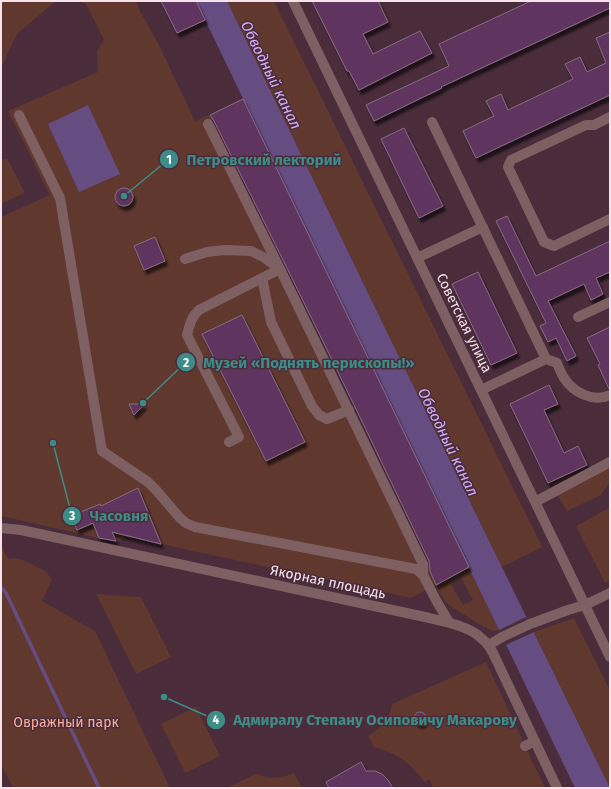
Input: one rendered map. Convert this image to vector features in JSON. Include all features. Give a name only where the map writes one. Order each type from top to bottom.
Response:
[{"type":"street","name":"Советская улица","points":[[293,1],[610,657]]},
{"type":"street","points":[[19,115],[60,198],[102,451],[148,482],[180,518],[186,523],[195,527],[416,569],[423,574]]},
{"type":"street","points":[[610,117],[594,125],[586,125],[511,160],[508,167],[544,242],[554,246],[610,219]]},
{"type":"street","points":[[432,122],[546,359],[557,363],[563,377],[574,389],[586,396],[596,398],[610,395]]},
{"type":"street","points":[[208,124],[349,410],[423,564],[423,574],[448,622]]},
{"type":"street","points":[[417,258],[483,226]]},
{"type":"street","points":[[185,259],[208,252],[224,250],[250,251],[263,257],[280,269]]},
{"type":"street","points":[[229,442],[239,437],[188,335],[188,330],[193,315],[199,310],[280,269]]},
{"type":"street","points":[[262,278],[271,322],[312,406],[319,415],[327,419],[349,410]]},
{"type":"street","points":[[578,318],[610,302]]},
{"type":"street","points":[[481,390],[546,359]]},
{"type":"street","points":[[535,502],[610,462]]},
{"type":"street","name":"Якорная площадь","points":[[1,528],[21,530],[448,622],[473,632],[489,645],[557,788]]},
{"type":"street","points":[[489,645],[530,624],[585,605],[610,593]]},
{"type":"street","points":[[525,746],[535,741]]},
{"type":"green space","points":[[1,1],[56,1],[18,33],[1,67]]},
{"type":"green space","points":[[78,1],[136,1],[159,45],[195,121],[210,115],[436,584],[469,567],[499,630],[493,631],[452,607],[445,601],[435,585],[411,598],[129,536],[116,542],[1,516],[1,217],[50,195],[8,111],[98,72],[97,51],[104,40],[86,4]],"holes":[[[461,578],[473,600],[463,605],[451,584]]]},
{"type":"green space","points":[[227,1],[274,1],[542,547],[502,567]]},
{"type":"green space","points":[[7,158],[25,193],[1,204],[1,161]]},
{"type":"green space","points":[[610,458],[610,482],[601,495],[567,511],[551,484]]},
{"type":"green space","points":[[609,508],[610,580],[605,583],[576,526]]},
{"type":"green space","name":"Овражный парк","points":[[1,546],[8,559],[16,558],[25,561],[45,571],[52,579],[42,601],[95,631],[170,788],[13,788],[1,764]]},
{"type":"green space","points":[[96,594],[141,597],[171,657],[136,674]]},
{"type":"green space","points":[[574,618],[610,691],[610,788],[534,632]]},
{"type":"green space","points":[[486,662],[545,788],[433,788],[429,779],[424,782],[402,759],[390,752],[374,747],[368,736],[378,729],[387,719],[392,704]]},
{"type":"green space","points":[[196,707],[220,756],[185,773],[161,724]]},
{"type":"green space","points":[[294,773],[302,788],[226,788],[256,774],[275,778]]},
{"type":"shaded area","points":[[196,1],[227,1],[610,788],[575,788]]},
{"type":"shaded area","points":[[88,105],[120,174],[79,192],[48,124]]},
{"type":"pier","points":[[526,617],[534,632],[506,645],[499,630]]},
{"type":"building","points":[[161,1],[196,1],[205,20],[177,33]]},
{"type":"building","points":[[312,1],[378,1],[388,22],[363,34],[373,54],[420,31],[432,53],[359,90],[349,71],[347,71]]},
{"type":"building","points":[[531,1],[610,1],[610,8],[441,87],[442,88],[374,121],[366,105],[449,66],[439,44]]},
{"type":"building","points":[[610,32],[610,95],[476,158],[463,131],[494,116],[486,101],[501,94],[508,110],[573,79],[565,64],[580,57],[587,72],[606,63],[596,38]]},
{"type":"building","points":[[243,99],[469,567],[436,585],[430,571],[429,561],[355,407],[210,115]]},
{"type":"building","points":[[404,128],[443,206],[419,218],[381,139]]},
{"type":"building","points":[[124,188],[130,191],[133,197],[130,203],[124,206],[118,203],[115,197],[118,191]]},
{"type":"building","points":[[507,216],[536,276],[610,241],[610,272],[596,278],[603,294],[591,300],[584,284],[548,301],[576,356],[567,361],[556,338],[548,342],[540,326],[546,323],[496,221]]},
{"type":"building","points":[[155,237],[165,261],[144,270],[134,246]]},
{"type":"building","points":[[478,272],[517,353],[491,365],[452,284]]},
{"type":"building","points":[[242,315],[305,442],[266,461],[202,334]]},
{"type":"building","points":[[610,327],[609,389],[598,365],[600,364],[587,338]]},
{"type":"building","points":[[549,385],[558,404],[544,410],[564,453],[578,446],[587,465],[548,483],[510,404]]},
{"type":"building","points":[[129,404],[145,404],[134,415]]},
{"type":"building","points":[[138,488],[161,544],[112,532],[116,541],[99,538],[93,523],[77,530],[71,516],[100,504],[101,506]]},
{"type":"building","points":[[418,712],[422,712],[426,718],[422,724],[418,724],[414,720],[414,716]]},
{"type":"building","points":[[361,762],[366,771],[375,771],[382,774],[393,788],[329,788],[326,782]]},
{"type":"waterway","points":[[1,587],[6,593],[99,788]]},
{"type":"place","name":"Петровский лекторий","points":[[124,196]]},
{"type":"place","name":"Музей «Поднять перископы!»","points":[[143,403]]},
{"type":"place","name":"Часовня","points":[[53,443]]},
{"type":"place","name":"Адмиралу Степану Осиповичу Макарову","points":[[164,697]]},
{"type":"water label","name":"Обводный канал","points":[[271,75]]},
{"type":"water label","name":"Обводный канал","points":[[448,442]]}]
